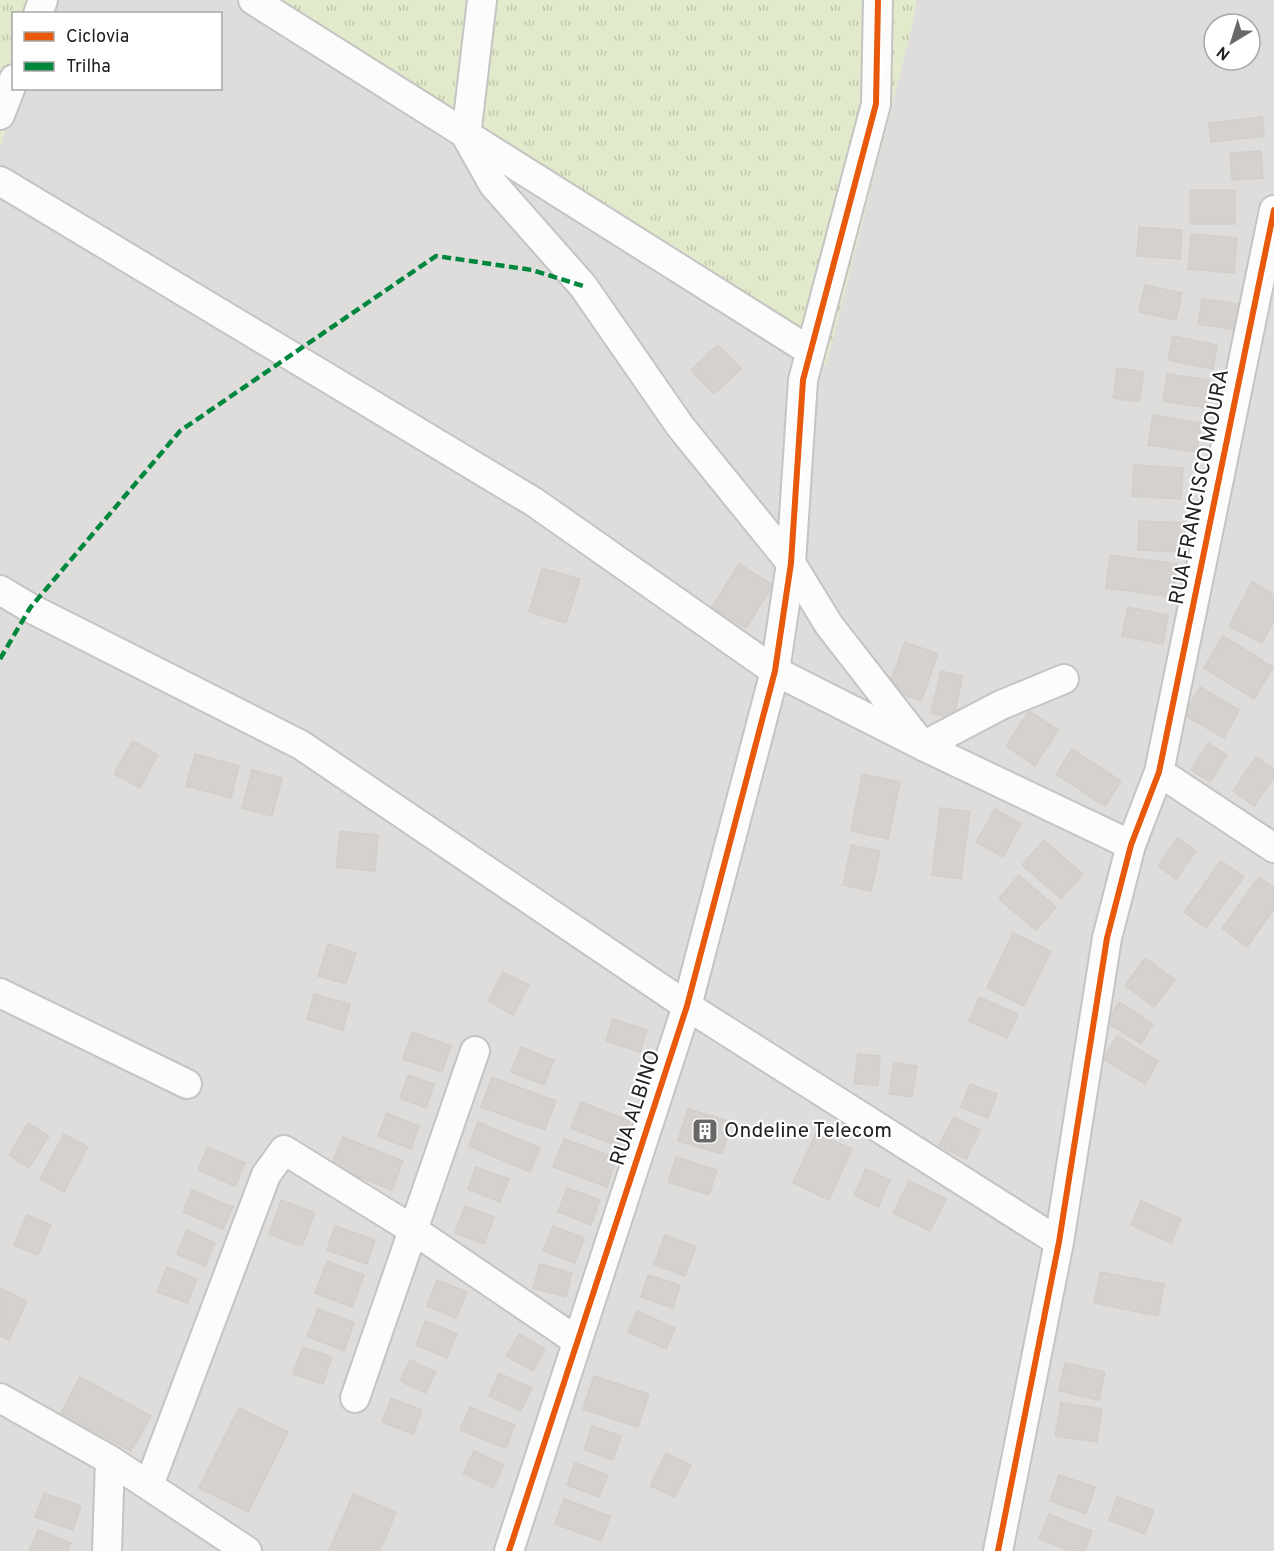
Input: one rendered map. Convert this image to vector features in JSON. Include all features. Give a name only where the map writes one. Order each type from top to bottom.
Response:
[{"type":"street","points":[[253,0],[810,351]]},
{"type":"street","points":[[482,0],[466,136],[493,184],[583,286],[680,426],[791,563],[829,625],[923,746]]},
{"type":"street","name":"RUA ALBINO","points":[[509,1551],[687,1006],[775,670],[791,563],[803,380],[876,104],[878,0]]},
{"type":"street","points":[[0,115],[12,84]]},
{"type":"street","points":[[0,181],[534,501],[775,670],[923,746],[1131,845]]},
{"type":"street","name":"RUA FRANCISCO MOURA","points":[[998,1551],[1059,1242],[1107,938],[1131,845],[1159,772],[1274,210]]},
{"type":"street","points":[[0,590],[30,608],[301,745],[687,1006],[1059,1242]]},
{"type":"street","points":[[923,746],[1000,705],[1064,679]]},
{"type":"street","points":[[1159,772],[1274,848]]},
{"type":"street","points":[[0,993],[187,1084]]},
{"type":"street","points":[[355,1398],[415,1231],[475,1050]]},
{"type":"street","points":[[149,1485],[266,1175],[284,1150],[415,1231],[577,1341]]},
{"type":"street","points":[[0,1398],[110,1460],[247,1551]]},
{"type":"street","points":[[108,1551],[110,1460]]},
{"type":"shaded area","points":[[48,0],[253,0],[826,365],[914,18],[916,0],[1274,0],[1274,1551],[0,1551],[0,146],[19,90],[222,90],[222,12],[43,12]]},
{"type":"green space","points":[[0,0],[48,0],[43,12],[12,12],[12,90],[19,90],[0,146]]},
{"type":"green space","points":[[253,0],[916,0],[914,18],[826,366],[809,352]]},
{"type":"building","points":[[1262,117],[1264,136],[1211,142],[1209,123]]},
{"type":"building","points":[[1261,151],[1263,178],[1232,180],[1230,153]]},
{"type":"building","points":[[1190,190],[1235,190],[1235,224],[1190,224]]},
{"type":"building","points":[[1139,227],[1182,230],[1180,259],[1137,256]]},
{"type":"building","points":[[1191,234],[1237,238],[1234,273],[1188,269]]},
{"type":"building","points":[[1145,285],[1182,293],[1176,320],[1139,312]]},
{"type":"building","points":[[1202,299],[1239,304],[1235,330],[1198,324]]},
{"type":"building","points":[[1173,336],[1217,345],[1213,369],[1168,360]]},
{"type":"building","points":[[718,345],[741,369],[714,394],[691,370]]},
{"type":"building","points":[[1117,368],[1144,372],[1139,402],[1113,398]]},
{"type":"building","points":[[1167,374],[1209,380],[1205,408],[1163,401]]},
{"type":"building","points":[[1153,415],[1201,423],[1197,452],[1148,445]]},
{"type":"building","points":[[1134,465],[1183,468],[1181,499],[1132,496]]},
{"type":"building","points":[[1139,521],[1186,523],[1184,552],[1138,550]]},
{"type":"building","points":[[1110,555],[1177,564],[1173,597],[1106,588]]},
{"type":"building","points":[[739,564],[773,585],[746,628],[712,607]]},
{"type":"building","points":[[542,568],[580,579],[566,623],[529,612]]},
{"type":"building","points":[[1252,582],[1274,595],[1274,621],[1262,643],[1229,626]]},
{"type":"building","points":[[1128,607],[1168,615],[1163,644],[1122,636]]},
{"type":"building","points":[[1223,636],[1273,667],[1254,699],[1204,668]]},
{"type":"building","points":[[905,642],[938,654],[921,701],[888,689]]},
{"type":"building","points":[[941,671],[963,676],[953,718],[931,713]]},
{"type":"building","points":[[1200,687],[1239,710],[1224,738],[1184,715]]},
{"type":"building","points":[[1029,711],[1058,730],[1035,766],[1006,746]]},
{"type":"building","points":[[133,741],[158,755],[140,788],[114,774]]},
{"type":"building","points":[[1208,743],[1227,755],[1210,782],[1191,770]]},
{"type":"building","points":[[1072,749],[1121,781],[1105,806],[1056,774]]},
{"type":"building","points":[[195,754],[239,766],[231,798],[186,786]]},
{"type":"building","points":[[1256,757],[1274,769],[1274,777],[1254,806],[1233,791]]},
{"type":"building","points":[[252,770],[282,778],[272,816],[242,808]]},
{"type":"building","points":[[862,774],[900,782],[888,839],[851,831]]},
{"type":"building","points":[[940,808],[970,812],[961,879],[932,875]]},
{"type":"building","points":[[995,809],[1021,824],[1003,857],[976,842]]},
{"type":"building","points":[[340,831],[378,835],[375,871],[336,867]]},
{"type":"building","points":[[1178,838],[1196,851],[1176,879],[1158,866]]},
{"type":"building","points":[[1044,840],[1083,874],[1061,899],[1022,865]]},
{"type":"building","points":[[851,845],[880,851],[871,891],[843,885]]},
{"type":"building","points":[[1221,861],[1244,877],[1206,928],[1184,912]]},
{"type":"building","points":[[1019,875],[1056,907],[1036,930],[999,899]]},
{"type":"building","points":[[1259,877],[1274,888],[1274,909],[1247,947],[1222,928]]},
{"type":"building","points":[[1013,933],[1051,951],[1024,1006],[987,988]]},
{"type":"building","points":[[328,944],[356,953],[346,984],[318,976]]},
{"type":"building","points":[[1145,958],[1175,980],[1154,1007],[1125,985]]},
{"type":"building","points":[[503,972],[529,985],[513,1015],[488,1001]]},
{"type":"building","points":[[314,994],[350,1004],[343,1030],[307,1019]]},
{"type":"building","points":[[979,997],[1018,1014],[1007,1038],[969,1021]]},
{"type":"building","points":[[1119,1002],[1153,1024],[1141,1044],[1107,1022]]},
{"type":"building","points":[[613,1019],[647,1030],[640,1052],[606,1041]]},
{"type":"building","points":[[412,1032],[451,1046],[442,1072],[403,1059]]},
{"type":"building","points":[[1117,1036],[1158,1061],[1145,1084],[1103,1059]]},
{"type":"building","points":[[521,1047],[554,1060],[544,1085],[511,1072]]},
{"type":"building","points":[[858,1054],[880,1056],[878,1086],[854,1083]]},
{"type":"building","points":[[894,1062],[917,1066],[912,1097],[889,1094]]},
{"type":"building","points":[[408,1075],[434,1084],[426,1108],[400,1098]]},
{"type":"building","points":[[492,1077],[556,1101],[545,1130],[481,1107]]},
{"type":"building","points":[[970,1084],[997,1094],[988,1118],[961,1107]]},
{"type":"building","points":[[581,1102],[630,1121],[620,1147],[571,1128]]},
{"type":"building","name":"Ondeline Telecom","points":[[688,1109],[732,1122],[722,1154],[678,1141]]},
{"type":"building","points":[[387,1113],[419,1126],[411,1149],[378,1136]]},
{"type":"building","points":[[954,1117],[980,1130],[966,1159],[939,1146]]},
{"type":"building","points":[[478,1122],[540,1148],[530,1172],[469,1146]]},
{"type":"building","points":[[28,1123],[49,1136],[29,1168],[9,1155]]},
{"type":"building","points":[[816,1133],[852,1149],[829,1200],[793,1183]]},
{"type":"building","points":[[64,1134],[88,1147],[64,1192],[40,1179]]},
{"type":"building","points":[[343,1137],[403,1161],[392,1190],[331,1166]]},
{"type":"building","points":[[564,1139],[617,1158],[607,1187],[553,1167]]},
{"type":"building","points":[[208,1147],[245,1163],[235,1186],[198,1170]]},
{"type":"building","points":[[676,1157],[717,1170],[709,1195],[668,1182]]},
{"type":"building","points":[[476,1167],[509,1179],[500,1202],[468,1189]]},
{"type":"building","points":[[866,1169],[890,1180],[878,1207],[854,1195]]},
{"type":"building","points":[[909,1181],[946,1199],[930,1231],[893,1213]]},
{"type":"building","points":[[567,1188],[600,1200],[591,1225],[558,1212]]},
{"type":"building","points":[[192,1190],[233,1207],[223,1229],[183,1212]]},
{"type":"building","points":[[281,1200],[315,1213],[302,1246],[269,1234]]},
{"type":"building","points":[[1141,1201],[1181,1219],[1171,1243],[1131,1225]]},
{"type":"building","points":[[465,1206],[494,1217],[484,1244],[455,1233]]},
{"type":"building","points":[[27,1215],[51,1225],[38,1255],[14,1245]]},
{"type":"building","points":[[335,1226],[375,1240],[367,1264],[327,1250]]},
{"type":"building","points":[[553,1226],[584,1238],[575,1263],[543,1251]]},
{"type":"building","points":[[187,1230],[215,1243],[205,1266],[177,1254]]},
{"type":"building","points":[[665,1235],[696,1247],[685,1276],[654,1264]]},
{"type":"building","points":[[327,1261],[364,1275],[352,1307],[315,1293]]},
{"type":"building","points":[[540,1264],[572,1273],[566,1297],[533,1288]]},
{"type":"building","points":[[167,1267],[197,1279],[188,1303],[157,1292]]},
{"type":"building","points":[[1100,1272],[1164,1284],[1158,1316],[1094,1303]]},
{"type":"building","points":[[648,1275],[680,1285],[673,1308],[641,1297]]},
{"type":"building","points":[[437,1280],[467,1292],[456,1318],[427,1306]]},
{"type":"building","points":[[0,1288],[27,1301],[9,1340],[0,1336]]},
{"type":"building","points":[[318,1309],[354,1323],[344,1351],[307,1336]]},
{"type":"building","points":[[637,1311],[675,1328],[666,1349],[628,1332]]},
{"type":"building","points":[[425,1321],[457,1334],[447,1358],[416,1345]]},
{"type":"building","points":[[519,1334],[545,1349],[533,1371],[506,1356]]},
{"type":"building","points":[[303,1347],[332,1357],[323,1384],[293,1374]]},
{"type":"building","points":[[410,1360],[436,1372],[425,1393],[400,1381]]},
{"type":"building","points":[[1065,1363],[1105,1372],[1099,1400],[1059,1391]]},
{"type":"building","points":[[499,1373],[532,1388],[521,1411],[489,1396]]},
{"type":"building","points":[[594,1376],[649,1394],[638,1427],[583,1409]]},
{"type":"building","points":[[80,1377],[151,1416],[131,1451],[61,1413]]},
{"type":"building","points":[[391,1398],[422,1410],[413,1434],[382,1422]]},
{"type":"building","points":[[1061,1402],[1102,1409],[1097,1442],[1055,1436]]},
{"type":"building","points":[[470,1407],[515,1425],[506,1448],[460,1430]]},
{"type":"building","points":[[239,1408],[288,1432],[248,1512],[199,1488]]},
{"type":"building","points":[[592,1426],[621,1436],[613,1460],[584,1450]]},
{"type":"building","points":[[474,1451],[504,1465],[493,1488],[463,1473]]},
{"type":"building","points":[[666,1453],[691,1465],[675,1497],[650,1486]]},
{"type":"building","points":[[575,1463],[608,1475],[599,1497],[567,1485]]},
{"type":"building","points":[[1059,1475],[1095,1487],[1086,1514],[1050,1501]]},
{"type":"building","points":[[44,1493],[81,1506],[73,1530],[35,1517]]},
{"type":"building","points":[[353,1494],[396,1512],[380,1551],[329,1551]]},
{"type":"building","points":[[1117,1497],[1154,1510],[1145,1534],[1109,1520]]},
{"type":"building","points":[[564,1499],[610,1516],[601,1541],[555,1524]]},
{"type":"building","points":[[1049,1514],[1092,1531],[1085,1551],[1070,1551],[1039,1539]]},
{"type":"building","points":[[38,1530],[71,1543],[68,1551],[29,1551]]},
{"type":"marked path","points":[[0,659],[30,608],[180,431],[436,256],[532,270],[583,286]]},
{"type":"cycle path","points":[[509,1551],[687,1006],[775,671],[791,563],[803,380],[876,104],[878,0]]},
{"type":"cycle path","points":[[998,1551],[1059,1242],[1107,938],[1131,845],[1159,772],[1274,210]]},
{"type":"place","name":"Ondeline Telecom","points":[[705,1131]]}]
